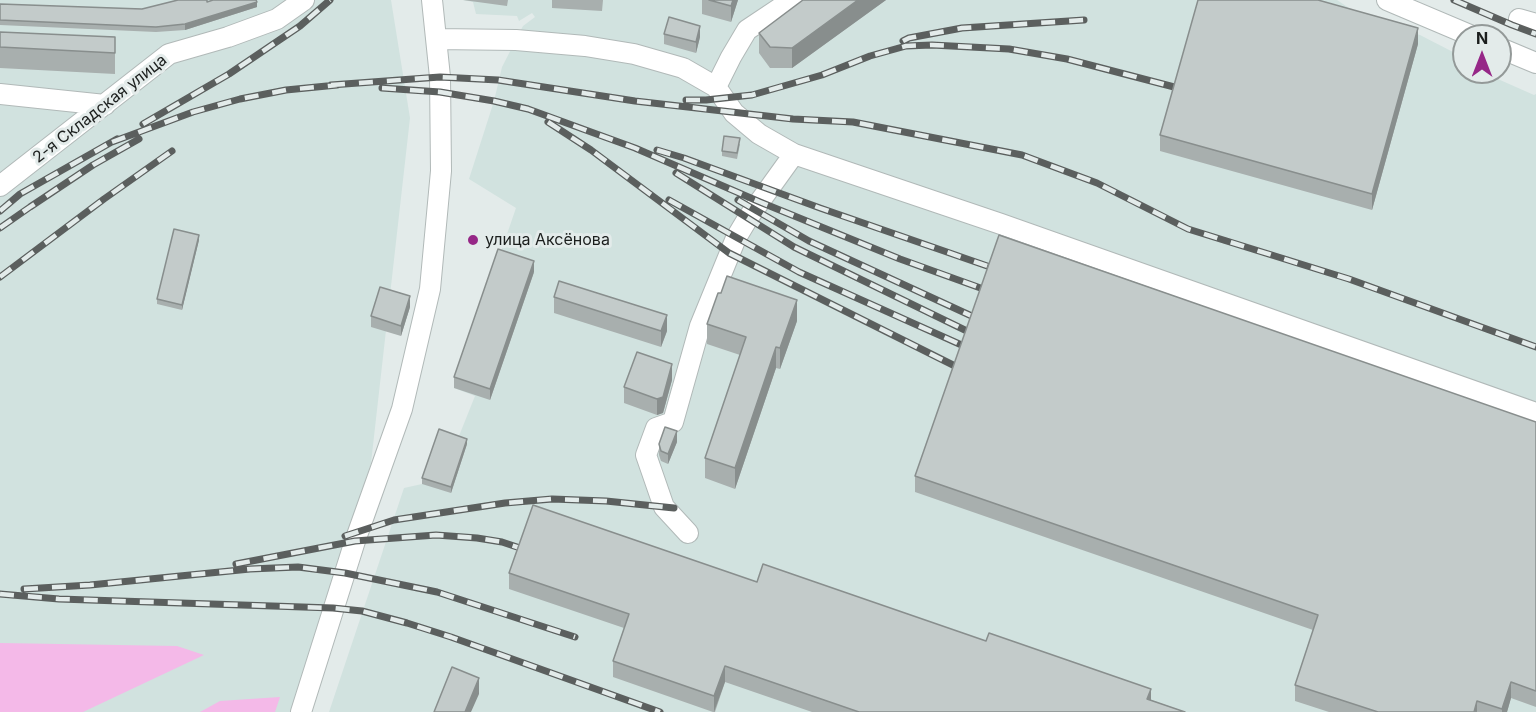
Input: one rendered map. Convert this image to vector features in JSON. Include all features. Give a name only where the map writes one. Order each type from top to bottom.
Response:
[{"type":"street","name":"2-я Складская улица","points":[[0,186],[169,54],[228,38],[277,19],[304,0]]},
{"type":"street","points":[[301,712],[355,541],[402,408],[430,289],[441,171],[440,78],[432,0]]},
{"type":"street","points":[[716,87],[747,30],[792,0]]},
{"type":"street","points":[[1387,0],[1452,28]]},
{"type":"street","points":[[436,39],[516,40],[585,46],[634,54],[683,69],[716,87],[734,113],[759,134],[794,154],[1012,228],[1536,413]]},
{"type":"street","points":[[1512,53],[1536,63]]},
{"type":"street","points":[[0,94],[105,105]]},
{"type":"street","points":[[688,533],[664,507],[646,455],[656,428],[673,422],[700,326],[736,238],[794,154]]},
{"type":"shaded area","points":[[0,0],[391,0],[410,118],[371,463],[291,712],[0,712]]},
{"type":"shaded area","points":[[463,0],[1337,0],[1361,16],[1420,35],[1452,51],[1452,84],[1509,84],[1536,94],[1536,712],[329,712],[404,488],[422,484],[457,441],[475,396],[454,388],[516,208],[469,179],[494,101],[502,67],[523,26],[535,17],[532,13],[519,21],[517,16],[476,14],[473,2]]},
{"type":"shaded area","points":[[0,643],[177,646],[204,655],[83,712],[0,712]]},
{"type":"shaded area","points":[[280,697],[275,712],[200,712],[220,701]]},
{"type":"building","points":[[178,0],[207,0],[207,2],[256,0],[257,2],[185,24],[156,27],[0,20],[0,4],[142,9]]},
{"type":"building","points":[[709,0],[733,0],[731,6]]},
{"type":"building","points":[[803,0],[858,0],[792,48],[770,47],[759,33]]},
{"type":"building","points":[[1198,0],[1318,0],[1418,28],[1372,194],[1160,135]]},
{"type":"building","points":[[669,17],[700,26],[696,42],[664,34]]},
{"type":"building","points":[[0,32],[115,37],[115,53],[0,47]]},
{"type":"building","points":[[724,136],[740,138],[737,153],[722,151]]},
{"type":"building","points":[[174,229],[199,235],[182,305],[157,299]]},
{"type":"building","points":[[999,235],[1536,422],[1536,691],[1511,682],[1502,709],[1477,701],[1474,712],[1378,712],[1295,685],[1318,615],[915,476]]},
{"type":"building","points":[[498,249],[534,261],[490,389],[454,377]]},
{"type":"building","points":[[727,276],[797,300],[780,348],[776,347],[735,468],[705,458],[746,337],[707,324]]},
{"type":"building","points":[[559,281],[667,315],[661,331],[554,297]]},
{"type":"building","points":[[380,287],[410,296],[401,326],[371,316]]},
{"type":"building","points":[[637,352],[672,364],[663,397],[657,399],[624,387]]},
{"type":"building","points":[[665,427],[677,431],[668,454],[661,451],[659,444]]},
{"type":"building","points":[[439,429],[467,439],[451,487],[422,478]]},
{"type":"building","points":[[533,505],[757,582],[763,564],[986,641],[989,633],[1151,689],[1147,699],[1185,712],[859,712],[725,666],[714,696],[613,661],[629,614],[509,573]]},
{"type":"building","points":[[452,667],[479,678],[465,712],[434,712]]},
{"type":"railway","points":[[143,124],[229,74],[300,26],[330,0]]},
{"type":"railway","points":[[1454,0],[1536,34]]},
{"type":"railway","points":[[903,41],[962,28],[1084,20]]},
{"type":"railway","points":[[686,100],[752,95],[822,75],[870,56],[906,46],[932,45],[1009,49],[1067,59],[1178,88]]},
{"type":"railway","points":[[331,85],[440,77],[498,80],[635,101],[793,119],[853,122],[1022,155],[1097,183],[1188,229],[1349,279],[1536,347]]},
{"type":"railway","points":[[112,142],[193,112],[240,99],[286,90],[337,85]]},
{"type":"railway","points":[[382,88],[440,92],[528,109],[635,148],[900,259],[986,290]]},
{"type":"railway","points":[[548,122],[591,150],[729,253],[959,368]]},
{"type":"railway","points":[[0,211],[20,194],[117,139]]},
{"type":"railway","points":[[0,228],[93,165],[139,139]]},
{"type":"railway","points":[[657,150],[993,268]]},
{"type":"railway","points":[[0,277],[172,151]]},
{"type":"railway","points":[[676,173],[794,247],[971,333]]},
{"type":"railway","points":[[669,200],[799,272],[966,347]]},
{"type":"railway","points":[[738,200],[809,241],[976,318]]},
{"type":"railway","points":[[345,536],[394,520],[505,503],[552,499],[606,501],[674,508]]},
{"type":"railway","points":[[236,564],[355,541],[436,535],[502,542],[523,549]]},
{"type":"railway","points":[[24,589],[90,585],[250,569],[298,567],[345,573],[437,592],[575,637]]},
{"type":"railway","points":[[0,594],[59,599],[333,608],[362,611],[451,637],[660,712]]},
{"type":"place","name":"улица Аксёнова","points":[[473,240]]}]
